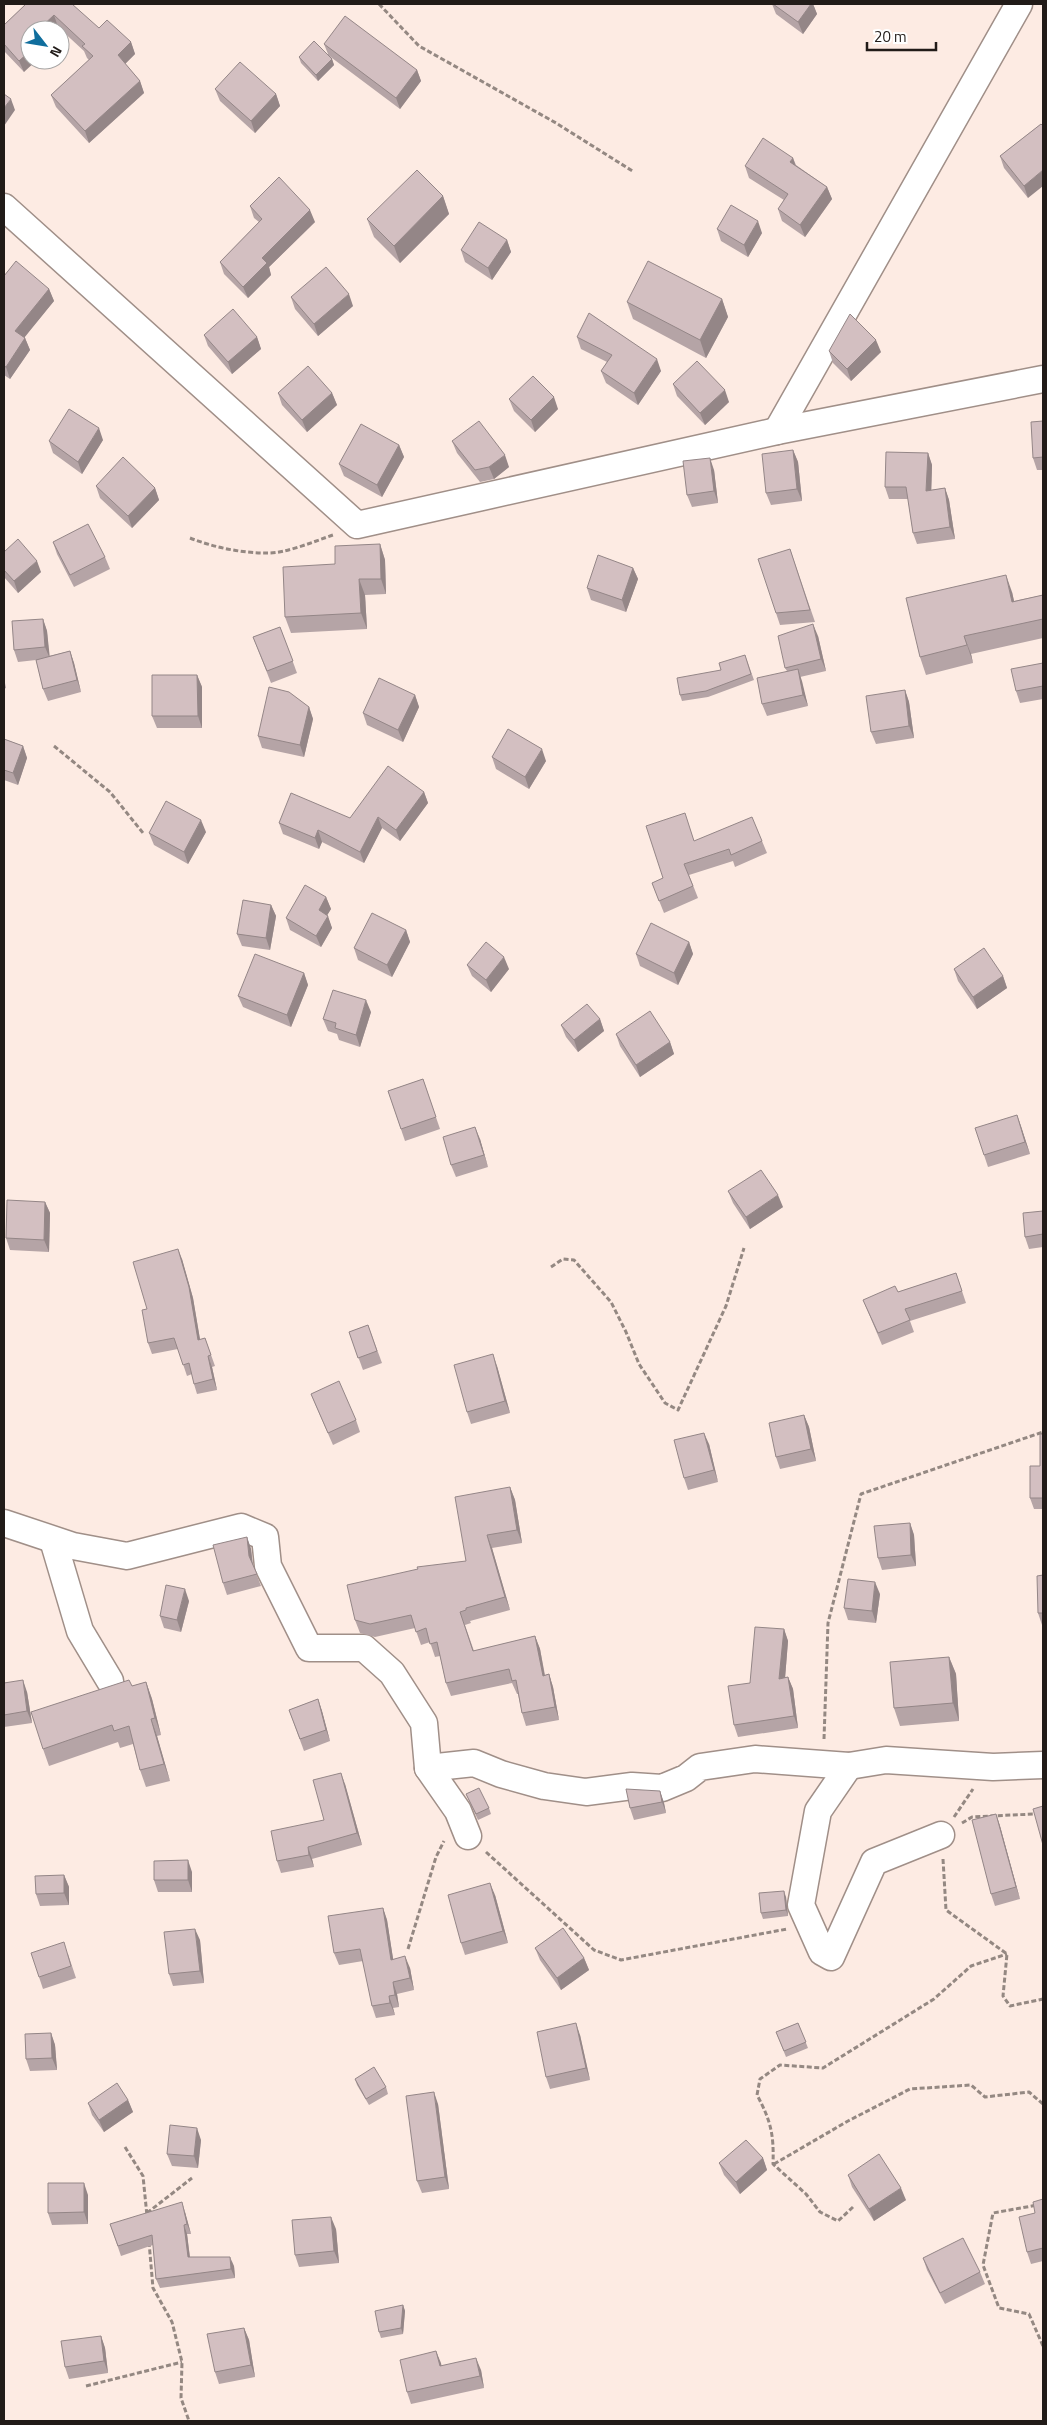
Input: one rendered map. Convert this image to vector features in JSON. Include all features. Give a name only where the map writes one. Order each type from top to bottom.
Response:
[{"type":"street","points":[[776,431],[1019,4]]},
{"type":"street","points":[[4,207],[357,525],[776,431],[1043,379]]},
{"type":"street","points":[[4,1523],[72,1546],[127,1556],[241,1527],[265,1537],[268,1566],[309,1648],[364,1648],[392,1673],[424,1722],[428,1768],[458,1811],[468,1836]]},
{"type":"street","points":[[53,1540],[80,1631],[110,1680]]},
{"type":"street","points":[[428,1768],[474,1763],[501,1774],[544,1786],[586,1792],[632,1786],[662,1788],[686,1778],[700,1768],[755,1759],[849,1766],[886,1760],[988,1766],[1043,1765]]},
{"type":"street","points":[[849,1766],[818,1811],[801,1905],[822,1952],[831,1957],[874,1862],[942,1835]]},
{"type":"path","points":[[379,4],[419,46],[556,123],[634,172]]},
{"type":"path","points":[[190,538],[232,550],[268,554],[312,542],[357,525]]},
{"type":"path","points":[[54,746],[110,792],[143,833]]},
{"type":"path","points":[[552,1267],[563,1259],[574,1260],[588,1275],[611,1302],[639,1364],[665,1404],[678,1410],[726,1306],[744,1248]]},
{"type":"path","points":[[824,1765],[828,1623],[861,1494],[1043,1432]]},
{"type":"path","points":[[988,1766],[942,1835],[946,1910],[1006,1954]]},
{"type":"path","points":[[408,1949],[436,1857],[458,1811]]},
{"type":"path","points":[[942,1835],[972,1817],[1033,1814]]},
{"type":"path","points":[[468,1836],[594,1950],[621,1960],[766,1934],[810,1924]]},
{"type":"path","points":[[1006,1954],[1003,1996],[1010,2006],[1043,1999]]},
{"type":"path","points":[[773,2164],[774,2141],[769,2117],[757,2095],[760,2079],[780,2065],[823,2068],[934,1999],[971,1966],[1006,1954]]},
{"type":"path","points":[[773,2164],[848,2120],[910,2090],[971,2085],[985,2097],[1029,2092],[1043,2104]]},
{"type":"path","points":[[126,2147],[143,2176],[147,2222]]},
{"type":"path","points":[[773,2164],[806,2194],[820,2212],[838,2221],[853,2207]]},
{"type":"path","points":[[146,2213],[192,2178]]},
{"type":"path","points":[[1043,2204],[993,2213],[983,2265],[999,2308],[1029,2314],[1043,2346]]},
{"type":"path","points":[[149,2241],[153,2288],[172,2322],[182,2362],[181,2398],[189,2421]]},
{"type":"path","points":[[86,2386],[182,2362]]},
{"type":"building","points":[[26,4],[72,4],[99,28],[107,20],[131,42],[118,55],[140,81],[85,131],[51,95],[93,56],[82,46],[85,44],[70,30],[70,20],[59,20],[54,15],[49,20],[20,20],[19,61],[4,44],[4,25]]},
{"type":"building","points":[[773,4],[811,4],[798,22]]},
{"type":"building","points":[[345,16],[417,70],[396,98],[324,44]]},
{"type":"building","points":[[314,41],[332,59],[316,75],[299,57]]},
{"type":"building","points":[[240,62],[276,94],[251,121],[215,89]]},
{"type":"building","points":[[4,94],[11,99],[4,108]]},
{"type":"building","points":[[1041,124],[1043,126],[1043,170],[1024,186],[1000,156]]},
{"type":"building","points":[[763,138],[793,158],[790,162],[827,187],[800,225],[778,209],[788,194],[745,166]]},
{"type":"building","points":[[417,170],[443,196],[394,246],[367,219]]},
{"type":"building","points":[[279,177],[310,210],[262,258],[267,263],[243,287],[220,262],[262,219],[250,206]]},
{"type":"building","points":[[731,205],[758,221],[744,245],[717,229]]},
{"type":"building","points":[[479,222],[507,240],[488,268],[461,250]]},
{"type":"building","points":[[16,261],[49,289],[15,331],[25,338],[6,367],[4,366],[4,276]]},
{"type":"building","points":[[648,261],[722,299],[700,340],[627,302]]},
{"type":"building","points":[[326,267],[349,294],[314,324],[291,297]]},
{"type":"building","points":[[233,309],[257,337],[228,362],[204,335]]},
{"type":"building","points":[[589,313],[657,359],[634,393],[601,371],[612,355],[577,337]]},
{"type":"building","points":[[850,314],[876,340],[847,369],[829,351]]},
{"type":"building","points":[[697,361],[725,390],[700,413],[673,384]]},
{"type":"building","points":[[308,366],[332,393],[302,420],[278,393]]},
{"type":"building","points":[[533,376],[554,397],[531,420],[509,399]]},
{"type":"building","points":[[69,409],[99,428],[78,462],[49,441]]},
{"type":"building","points":[[479,421],[505,455],[489,467],[475,470],[452,441]]},
{"type":"building","points":[[1043,421],[1043,457],[1033,458],[1031,422]]},
{"type":"building","points":[[361,424],[399,445],[377,485],[339,464]]},
{"type":"building","points":[[793,450],[797,489],[766,493],[762,454]]},
{"type":"building","points":[[886,452],[928,453],[926,491],[945,488],[950,527],[913,533],[906,487],[885,487]]},
{"type":"building","points":[[123,457],[155,488],[128,516],[96,486]]},
{"type":"building","points":[[710,458],[714,491],[687,495],[683,461]]},
{"type":"building","points":[[88,524],[105,557],[70,575],[53,542]]},
{"type":"building","points":[[18,539],[37,561],[14,581],[4,570],[4,552]]},
{"type":"building","points":[[380,544],[381,579],[359,579],[361,613],[285,617],[283,567],[335,564],[335,546]]},
{"type":"building","points":[[790,549],[810,610],[776,613],[758,559]]},
{"type":"building","points":[[598,555],[633,568],[622,600],[587,588]]},
{"type":"building","points":[[1006,575],[1012,602],[1043,595],[1043,619],[964,636],[967,645],[920,657],[906,598]]},
{"type":"building","points":[[43,619],[45,647],[14,650],[12,621]]},
{"type":"building","points":[[813,624],[821,659],[785,668],[778,636]]},
{"type":"building","points":[[280,627],[293,661],[267,671],[253,637]]},
{"type":"building","points":[[70,651],[77,680],[43,689],[36,660]]},
{"type":"building","points":[[745,655],[751,674],[706,691],[680,695],[677,678],[721,670],[719,663]]},
{"type":"building","points":[[1043,663],[1043,686],[1016,691],[1011,669]]},
{"type":"building","points":[[798,669],[803,695],[762,704],[757,678]]},
{"type":"building","points":[[152,675],[197,675],[198,716],[152,716]]},
{"type":"building","points":[[379,678],[415,695],[398,730],[363,713]]},
{"type":"building","points":[[269,687],[289,692],[309,707],[300,745],[258,736]]},
{"type":"building","points":[[905,690],[909,726],[871,732],[866,696]]},
{"type":"building","points":[[508,729],[542,749],[525,777],[492,757]]},
{"type":"building","points":[[4,739],[23,746],[13,773],[4,770]]},
{"type":"building","points":[[388,766],[424,792],[396,830],[378,817],[360,852],[318,830],[315,838],[279,823],[291,793],[350,818]]},
{"type":"building","points":[[166,801],[201,820],[184,852],[149,833]]},
{"type":"building","points":[[685,813],[694,841],[752,817],[762,841],[731,855],[729,849],[684,864],[693,886],[659,901],[652,883],[663,878],[646,826]]},
{"type":"building","points":[[305,885],[326,897],[319,910],[328,916],[316,936],[286,918]]},
{"type":"building","points":[[243,900],[271,905],[266,938],[237,934]]},
{"type":"building","points":[[372,913],[406,930],[387,965],[354,948]]},
{"type":"building","points":[[651,923],[689,942],[674,973],[636,954]]},
{"type":"building","points":[[486,942],[504,957],[486,980],[467,965]]},
{"type":"building","points":[[984,948],[1003,976],[973,997],[954,969]]},
{"type":"building","points":[[255,954],[304,973],[287,1015],[238,996]]},
{"type":"building","points":[[333,990],[366,1000],[356,1035],[335,1028],[336,1023],[323,1019]]},
{"type":"building","points":[[587,1004],[600,1019],[574,1040],[561,1025]]},
{"type":"building","points":[[650,1011],[670,1042],[636,1065],[616,1034]]},
{"type":"building","points":[[423,1079],[436,1117],[401,1129],[388,1091]]},
{"type":"building","points":[[1017,1115],[1025,1142],[984,1155],[975,1128]]},
{"type":"building","points":[[475,1127],[484,1155],[451,1165],[443,1137]]},
{"type":"building","points":[[761,1170],[778,1195],[746,1217],[728,1191]]},
{"type":"building","points":[[7,1200],[45,1202],[44,1240],[6,1238]]},
{"type":"building","points":[[1043,1211],[1043,1234],[1025,1237],[1023,1213]]},
{"type":"building","points":[[178,1249],[189,1287],[198,1340],[205,1338],[211,1355],[208,1356],[213,1379],[194,1384],[189,1363],[183,1365],[174,1338],[148,1343],[142,1310],[147,1309],[133,1262]]},
{"type":"building","points":[[956,1273],[962,1291],[905,1309],[910,1320],[878,1333],[863,1300],[895,1286],[898,1292]]},
{"type":"building","points":[[368,1325],[377,1351],[358,1358],[349,1332]]},
{"type":"building","points":[[493,1354],[505,1401],[467,1412],[454,1365]]},
{"type":"building","points":[[339,1381],[356,1420],[328,1433],[311,1394]]},
{"type":"building","points":[[804,1415],[811,1449],[776,1457],[769,1423]]},
{"type":"building","points":[[704,1433],[714,1470],[684,1478],[674,1440]]},
{"type":"building","points":[[1040,1434],[1043,1434],[1043,1498],[1030,1498],[1030,1466],[1040,1466]]},
{"type":"building","points":[[510,1487],[517,1530],[487,1535],[505,1597],[466,1608],[466,1610],[460,1612],[473,1651],[535,1636],[543,1676],[549,1674],[555,1707],[522,1713],[516,1680],[512,1681],[509,1669],[446,1683],[437,1642],[430,1644],[426,1628],[416,1632],[411,1615],[370,1624],[355,1620],[347,1585],[418,1569],[417,1567],[466,1561],[455,1497]]},
{"type":"building","points":[[910,1523],[911,1555],[878,1558],[874,1526]]},
{"type":"building","points":[[247,1537],[249,1556],[257,1574],[223,1583],[213,1545]]},
{"type":"building","points":[[1043,1575],[1043,1613],[1038,1613],[1037,1576]]},
{"type":"building","points":[[848,1579],[875,1582],[872,1611],[844,1608]]},
{"type":"building","points":[[166,1585],[185,1589],[177,1620],[160,1616]]},
{"type":"building","points":[[755,1627],[784,1629],[779,1679],[788,1677],[794,1716],[734,1725],[728,1686],[750,1683]]},
{"type":"building","points":[[949,1657],[953,1703],[894,1708],[890,1662]]},
{"type":"building","points":[[23,1680],[27,1711],[4,1715],[4,1683]]},
{"type":"building","points":[[129,1680],[132,1686],[146,1682],[155,1718],[151,1719],[164,1764],[140,1770],[129,1726],[114,1731],[112,1725],[43,1749],[31,1712]]},
{"type":"building","points":[[318,1699],[326,1730],[300,1739],[289,1710]]},
{"type":"building","points":[[341,1773],[357,1833],[308,1847],[309,1855],[277,1861],[271,1831],[324,1820],[313,1780]]},
{"type":"building","points":[[479,1788],[489,1808],[476,1814],[466,1794]]},
{"type":"building","points":[[626,1789],[660,1791],[662,1802],[630,1808]]},
{"type":"building","points":[[1043,1806],[1043,1845],[1033,1809]]},
{"type":"building","points":[[996,1814],[1016,1887],[991,1894],[972,1820]]},
{"type":"building","points":[[188,1860],[188,1880],[154,1880],[154,1861]]},
{"type":"building","points":[[64,1875],[64,1893],[36,1894],[35,1876]]},
{"type":"building","points":[[490,1883],[503,1931],[461,1943],[448,1895]]},
{"type":"building","points":[[784,1891],[786,1910],[761,1913],[759,1893]]},
{"type":"building","points":[[383,1908],[391,1960],[405,1956],[410,1978],[393,1982],[395,1995],[389,1996],[390,2003],[372,2006],[360,1949],[334,1953],[328,1916]]},
{"type":"building","points":[[563,1928],[584,1958],[557,1978],[535,1948]]},
{"type":"building","points":[[195,1929],[200,1971],[169,1974],[164,1932]]},
{"type":"building","points":[[64,1942],[71,1966],[39,1977],[31,1953]]},
{"type":"building","points":[[576,2023],[586,2068],[546,2077],[537,2032]]},
{"type":"building","points":[[798,2023],[806,2042],[784,2051],[776,2032]]},
{"type":"building","points":[[51,2033],[52,2058],[26,2059],[25,2034]]},
{"type":"building","points":[[374,2067],[386,2087],[366,2099],[355,2079]]},
{"type":"building","points":[[117,2083],[128,2100],[99,2120],[88,2103]]},
{"type":"building","points":[[434,2092],[445,2177],[417,2181],[406,2096]]},
{"type":"building","points":[[170,2125],[197,2128],[194,2156],[167,2154]]},
{"type":"building","points":[[746,2140],[763,2158],[736,2182],[719,2163]]},
{"type":"building","points":[[879,2154],[901,2188],[869,2209],[848,2175]]},
{"type":"building","points":[[48,2183],[84,2183],[84,2212],[48,2213]]},
{"type":"building","points":[[1043,2199],[1043,2248],[1027,2252],[1019,2217],[1035,2213],[1033,2202]]},
{"type":"building","points":[[182,2202],[187,2224],[184,2225],[188,2257],[230,2257],[231,2269],[156,2279],[152,2235],[118,2246],[110,2224]]},
{"type":"building","points":[[331,2217],[334,2251],[295,2255],[292,2220]]},
{"type":"building","points":[[963,2238],[980,2272],[940,2293],[923,2258]]},
{"type":"building","points":[[403,2305],[401,2328],[379,2332],[375,2311]]},
{"type":"building","points":[[244,2328],[251,2365],[215,2372],[207,2334]]},
{"type":"building","points":[[101,2336],[104,2361],[65,2367],[61,2341]]},
{"type":"building","points":[[436,2351],[440,2366],[476,2358],[480,2376],[407,2392],[400,2360]]}]
